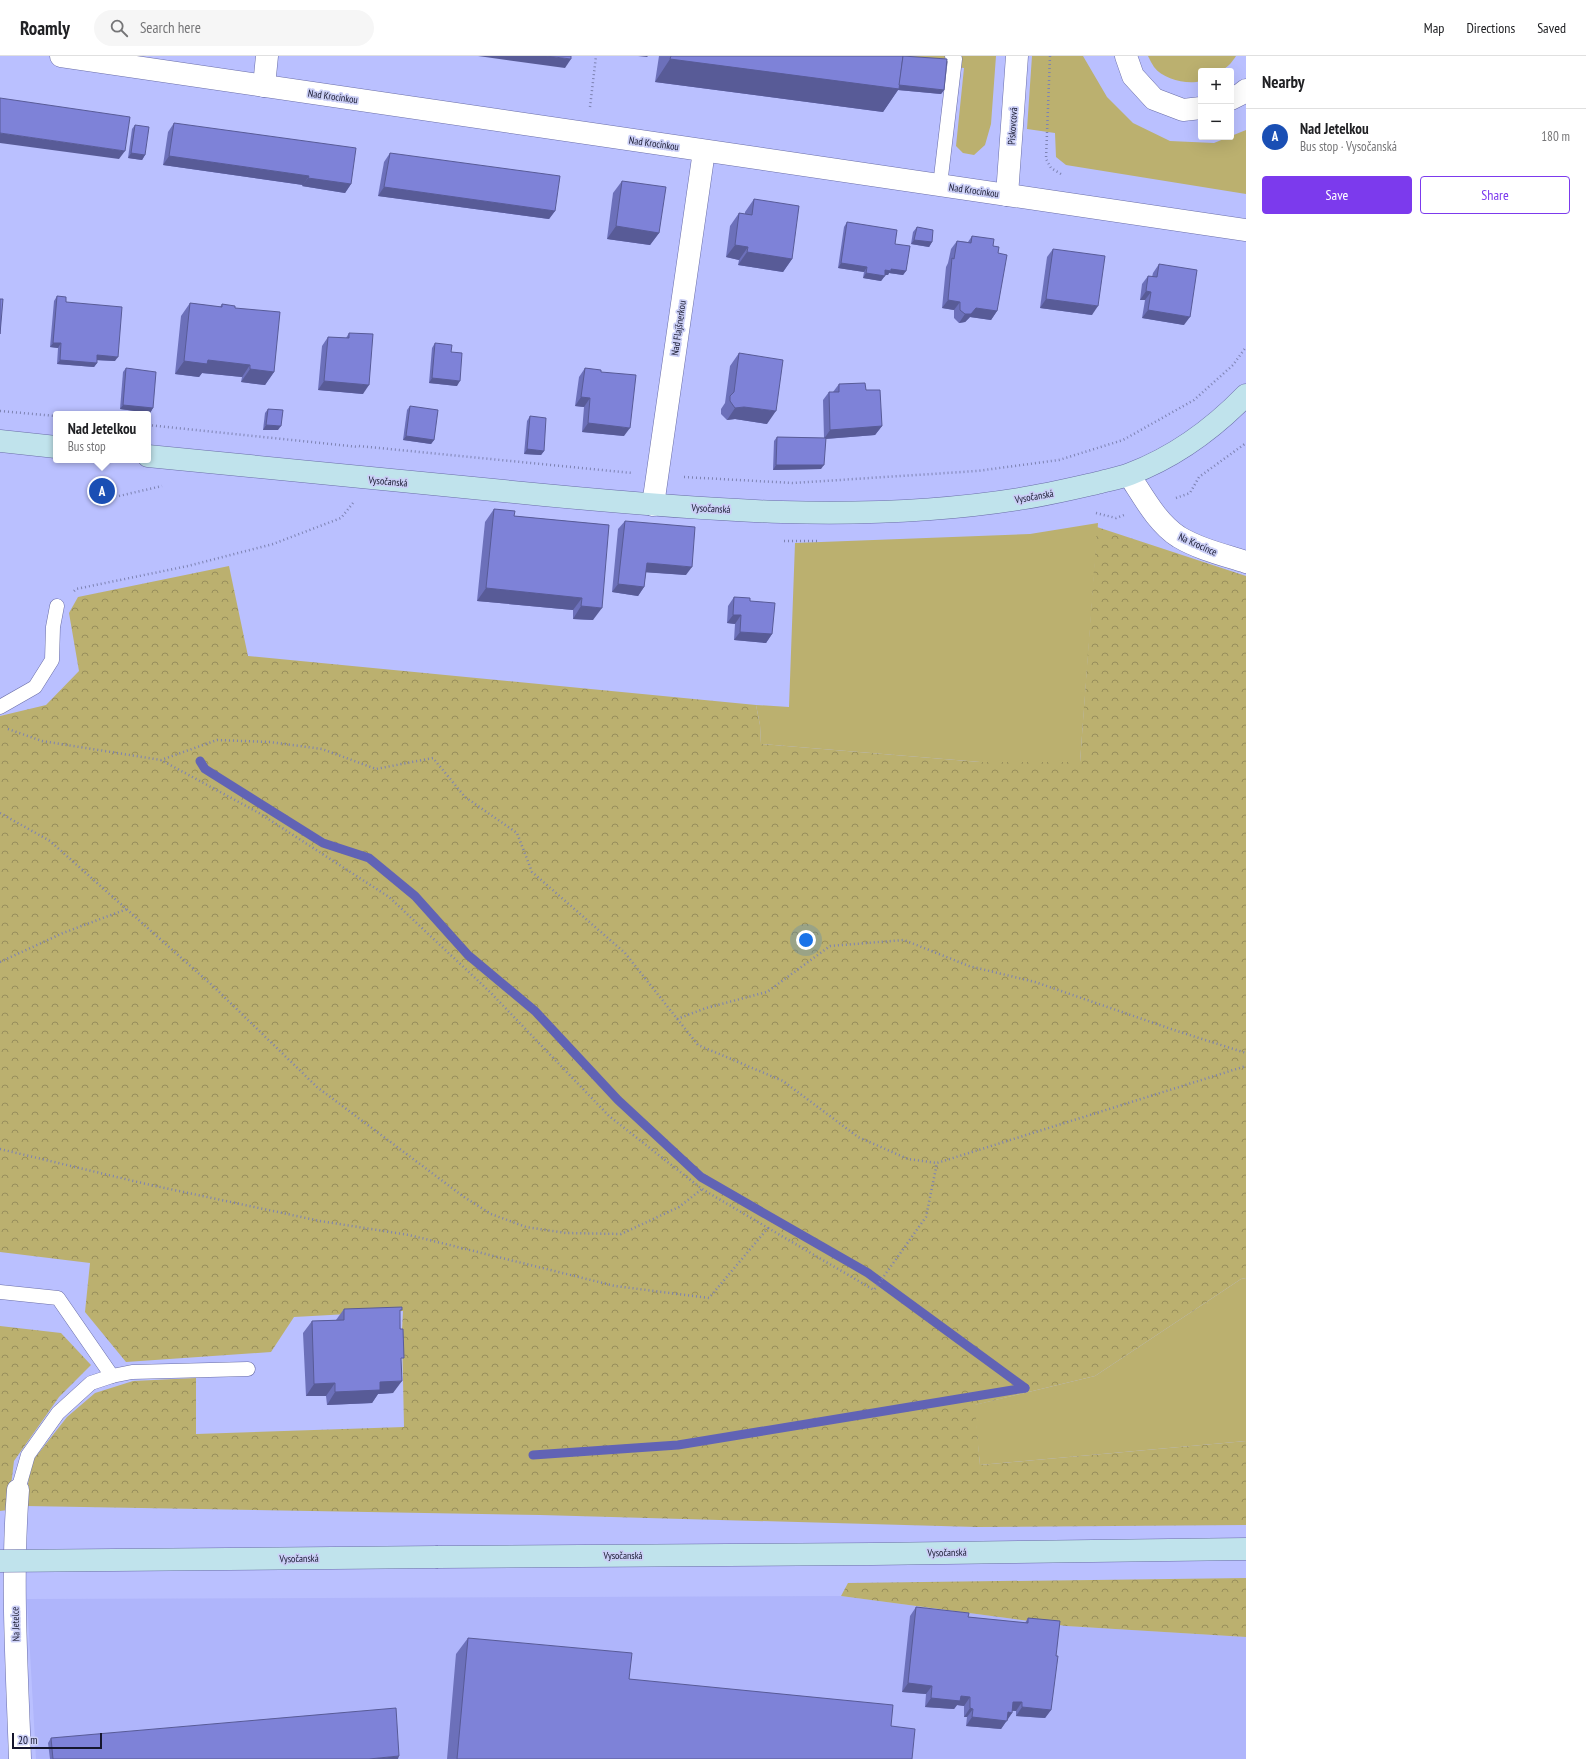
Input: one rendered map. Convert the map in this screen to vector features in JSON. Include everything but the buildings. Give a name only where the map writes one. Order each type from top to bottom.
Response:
[{"type":"main road","name":"Vysočanská","points":[[151,456],[294,472],[653,505],[791,513],[883,512],[976,506],[1051,494],[1129,475],[1173,455],[1230,412],[1246,394]]},
{"type":"main road","points":[[0,441],[53,447]]},
{"type":"main road","name":"Vysočanská","points":[[0,1561],[865,1554],[1246,1549]]},
{"type":"street","name":"Nad Krocínkou","points":[[61,56],[1246,230]]},
{"type":"street","points":[[264,86],[267,56]]},
{"type":"street","name":"Pískovcová","points":[[1008,195],[1017,56]]},
{"type":"street","points":[[1126,56],[1133,76],[1154,98],[1183,110],[1198,108]]},
{"type":"street","points":[[1234,98],[1246,90]]},
{"type":"street","name":"Nad Flajšnerkou","points":[[653,505],[704,150]]},
{"type":"street","name":"Na Krocínce","points":[[1129,475],[1160,520],[1179,537],[1210,550],[1246,562]]},
{"type":"street","name":"Na Jetelce","points":[[18,1490],[15,1531],[14,1614],[20,1759]]},
{"type":"lane","points":[[940,185],[955,59],[952,56]]},
{"type":"lane","points":[[0,707],[35,687],[52,660],[53,627],[57,606]]},
{"type":"lane","points":[[0,1292],[58,1298],[112,1376]]},
{"type":"lane","points":[[18,1490],[28,1455],[58,1413],[91,1383],[112,1376],[132,1372],[248,1369]]},
{"type":"path","points":[[587,134],[596,56]]},
{"type":"path","points":[[1050,56],[1046,159],[1051,168],[1060,174]]},
{"type":"path","points":[[359,446],[657,475],[793,483],[977,471],[1059,460],[1123,440],[1194,400],[1233,365],[1246,347]]},
{"type":"path","points":[[0,411],[53,416]]},
{"type":"path","points":[[1116,518],[1190,493],[1198,477],[1246,443]]},
{"type":"path","points":[[57,606],[76,589],[188,566],[273,544],[341,518],[353,503]]},
{"type":"path","points":[[7,729],[42,741],[161,760],[259,813],[389,897],[490,992],[609,1116],[702,1189],[874,1290],[926,1217],[937,1163]]},
{"type":"path","points":[[161,760],[218,740],[270,742],[322,749],[376,769],[433,758],[465,797],[517,833],[532,872],[625,953],[698,1045],[783,1081],[858,1137],[908,1159],[937,1163],[1246,1066]]},
{"type":"path","points":[[0,813],[50,841],[214,987],[317,1087],[464,1197],[491,1214],[526,1226],[566,1233],[621,1234],[679,1207],[702,1189]]},
{"type":"path","points":[[0,962],[63,933],[127,909]]},
{"type":"path","points":[[677,1019],[706,1008],[768,992],[830,946],[904,940],[969,966],[1035,982],[1246,1053]]},
{"type":"path","points":[[0,1149],[146,1184],[297,1216],[409,1236],[615,1286],[710,1298],[768,1228]]},
{"type":"shaded area","points":[[841,1596],[1066,1626],[1246,1637],[1246,1759],[36,1759],[27,1599]]},
{"type":"green space","points":[[872,56],[996,56],[991,124],[985,145],[974,155],[963,153],[956,146],[964,68]]},
{"type":"green space","points":[[1032,56],[1083,56],[1107,97],[1133,123],[1170,141],[1214,143],[1221,140],[1234,140],[1234,135],[1246,130],[1246,194],[1066,165],[1056,157],[1055,133],[1027,129]]},
{"type":"green space","points":[[1148,56],[1236,56],[1229,66],[1225,68],[1198,68],[1198,82],[1195,82],[1169,78],[1154,67]]},
{"type":"green space","points":[[1098,523],[1080,762],[980,762],[761,744],[760,725],[756,705],[789,707],[795,543],[1030,534]]},
{"type":"green space","points":[[1097,527],[1246,576],[1246,1278],[1241,1279],[1095,1376],[975,1405],[980,1465],[1246,1441],[1246,1525],[977,1527],[540,1515],[26,1506],[30,1464],[67,1417],[95,1393],[133,1381],[196,1378],[196,1434],[404,1427],[403,1311],[294,1317],[271,1352],[126,1362],[85,1312],[90,1263],[0,1252],[0,716],[46,705],[79,671],[69,613],[78,597],[229,566],[248,656],[756,705],[760,725],[761,744],[980,762],[1080,762]]},
{"type":"green space","points":[[1246,1278],[1246,1441],[980,1465],[974,1405],[1095,1376],[1241,1279]]},
{"type":"green space","points":[[0,1326],[61,1333],[91,1365],[59,1397],[14,1461],[8,1510],[0,1511]]},
{"type":"green space","points":[[1246,1578],[1246,1637],[1066,1626],[841,1596],[848,1583]]},
{"type":"waterway","points":[[200,761],[205,769],[323,843],[369,858],[415,896],[468,955],[535,1011],[618,1100],[701,1177],[868,1273],[1025,1388]]},
{"type":"waterway","points":[[533,1455],[678,1445],[1025,1388]]},
{"type":"place","name":"Nad Jetelkou","points":[[102,491]]}]
